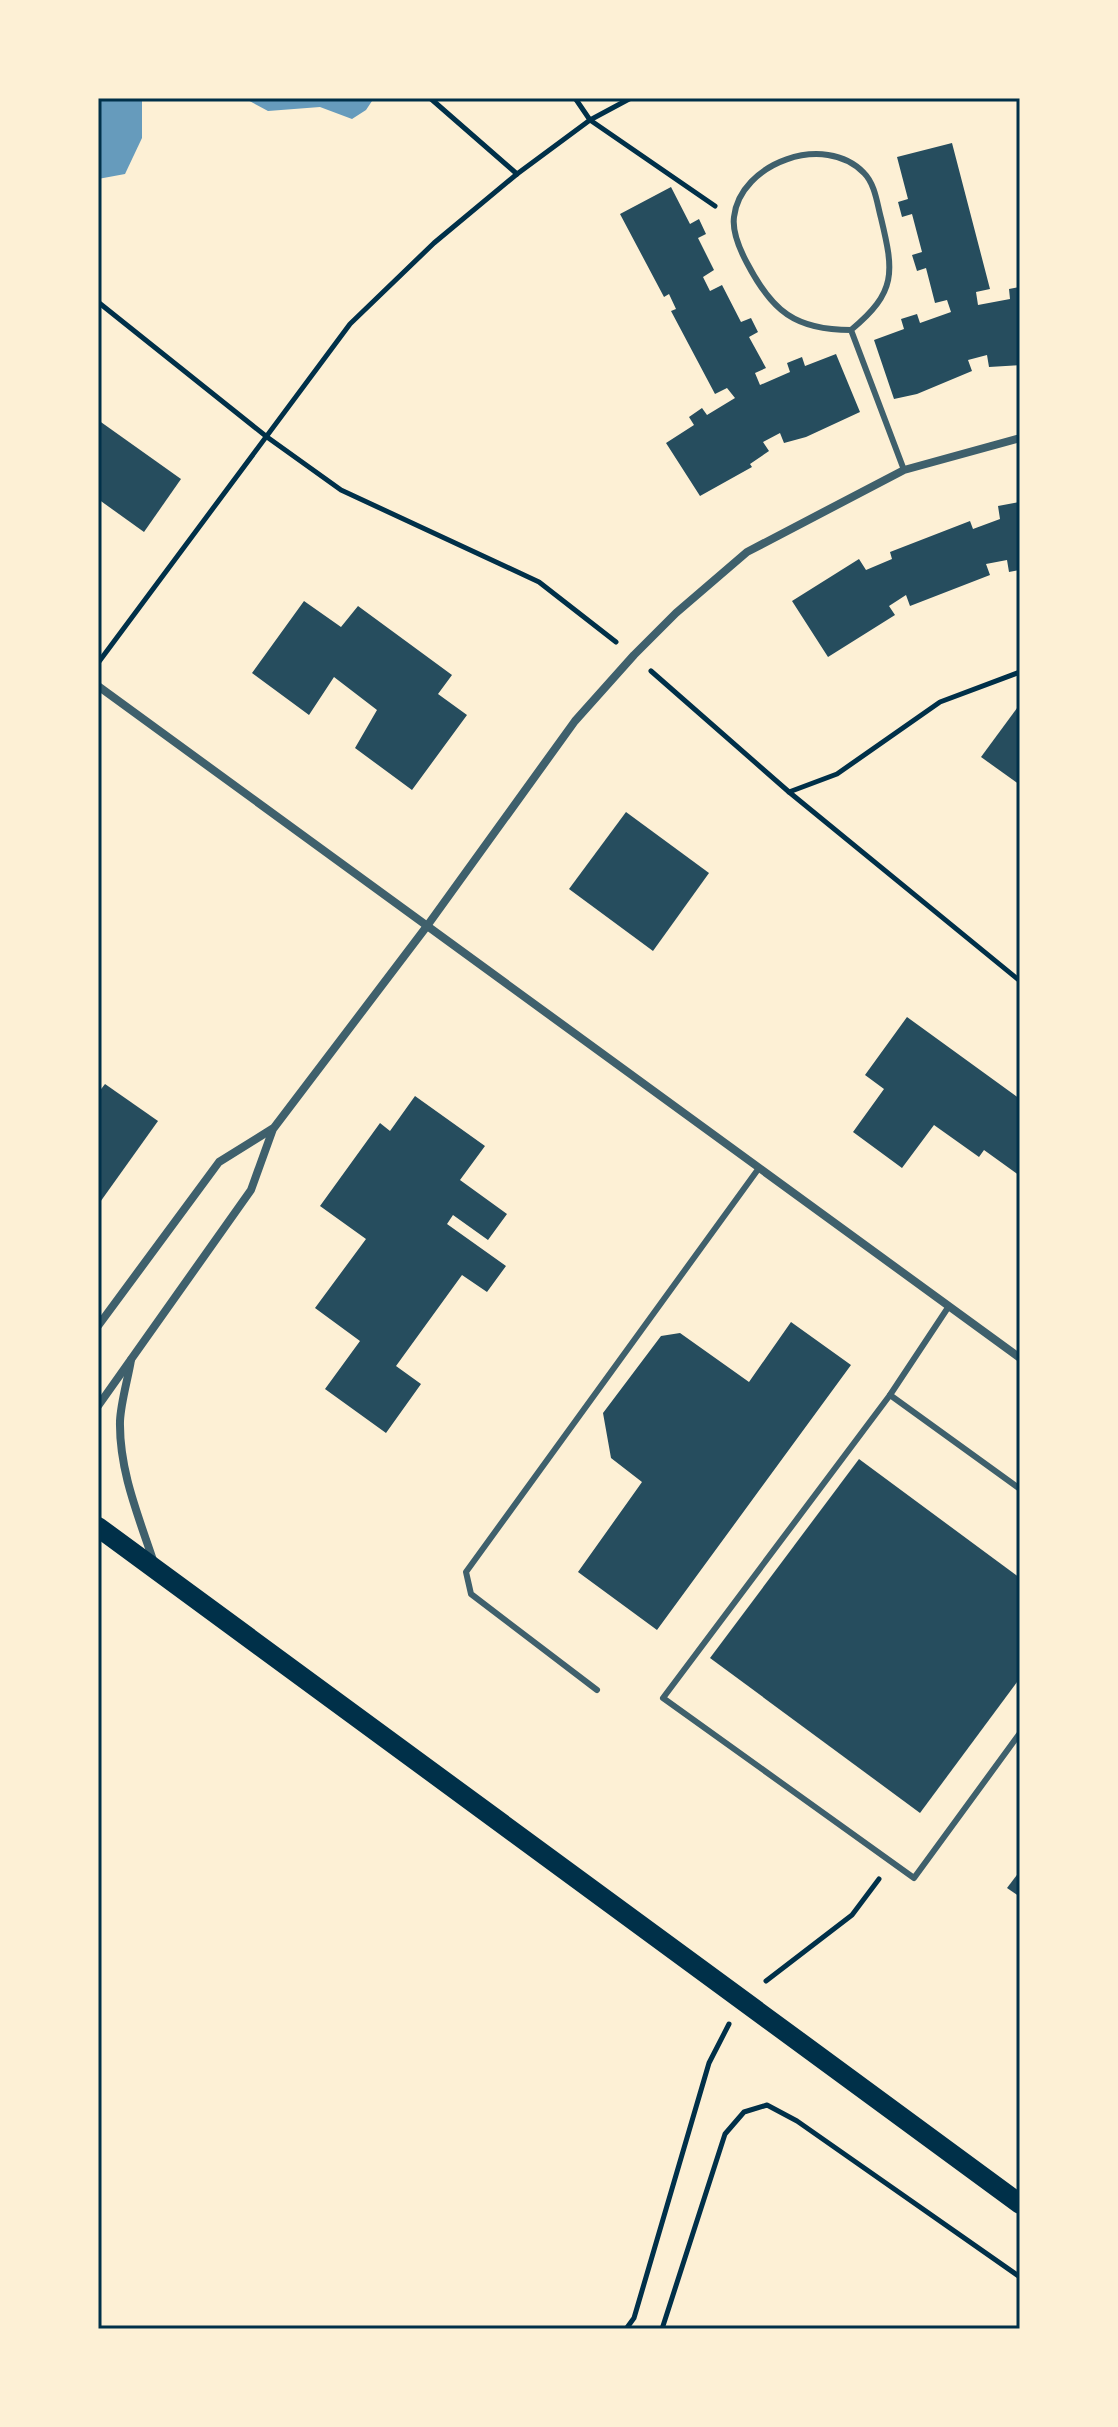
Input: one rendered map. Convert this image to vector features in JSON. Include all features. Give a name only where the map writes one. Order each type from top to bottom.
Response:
[{"type":"main road","points":[[98,1527],[1020,2204]]},
{"type":"street","points":[[98,1406],[251,1190],[273,1129],[427,926],[575,721],[634,655],[676,613],[747,552],[904,470],[1020,438]]},
{"type":"street","points":[[98,686],[1020,1358]]},
{"type":"street","points":[[98,1326],[219,1162],[273,1129]]},
{"type":"street","points":[[132,1355],[120,1419],[122,1455],[130,1492],[156,1569]]},
{"type":"lane","points":[[829,155],[865,173],[874,192],[892,264],[888,287],[874,311],[851,330],[822,330],[777,309],[759,287],[742,255],[733,218],[740,193],[758,174],[783,160],[829,155]]},
{"type":"lane","points":[[851,330],[904,470]]},
{"type":"lane","points":[[597,1690],[471,1594],[466,1572],[759,1168]]},
{"type":"lane","points":[[949,1306],[890,1395],[663,1698],[914,1878],[1020,1733]]},
{"type":"lane","points":[[890,1395],[1020,1489]]},
{"type":"path","points":[[430,98],[517,174]]},
{"type":"path","points":[[575,98],[590,120],[733,218]]},
{"type":"path","points":[[98,663],[350,324],[434,243],[517,174],[590,120],[631,98]]},
{"type":"path","points":[[98,302],[267,437],[341,490],[539,582],[634,655],[789,792],[1020,981]]},
{"type":"path","points":[[789,792],[837,774],[940,702],[1020,672]]},
{"type":"path","points":[[626,2329],[634,2318],[709,2063],[740,2001],[852,1915],[892,1862]]},
{"type":"path","points":[[662,2329],[725,2134],[744,2112],[767,2105],[797,2121],[1020,2277]]},
{"type":"water","points":[[98,98],[142,98],[142,138],[125,174],[98,179]]},
{"type":"water","points":[[244,98],[374,98],[366,110],[352,119],[320,107],[268,111]]},
{"type":"building","points":[[952,143],[990,289],[976,292],[978,305],[1010,299],[1009,289],[1020,287],[1020,365],[989,367],[987,355],[968,360],[972,371],[917,394],[894,399],[874,340],[904,329],[901,319],[917,314],[920,323],[951,312],[947,300],[935,303],[926,268],[917,271],[912,255],[922,252],[912,214],[902,217],[898,202],[908,199],[897,157]]},
{"type":"building","points":[[671,187],[690,224],[699,219],[706,234],[698,238],[714,270],[703,277],[710,291],[722,285],[741,322],[751,318],[758,332],[749,337],[766,368],[755,373],[760,385],[790,372],[787,363],[802,357],[805,366],[836,354],[860,412],[806,437],[784,443],[780,433],[763,442],[769,451],[750,464],[752,467],[700,496],[666,443],[694,425],[689,417],[702,408],[707,415],[735,398],[727,388],[715,394],[671,311],[676,309],[669,294],[664,297],[620,214]]},
{"type":"building","points":[[98,420],[181,479],[144,532],[98,499]]},
{"type":"building","points":[[1020,502],[1020,570],[1009,572],[1007,560],[986,564],[990,575],[910,606],[906,595],[889,606],[895,615],[828,657],[792,601],[859,559],[866,570],[892,559],[890,552],[970,521],[973,529],[1000,519],[998,506]]},
{"type":"building","points":[[304,601],[341,627],[358,606],[452,675],[438,694],[467,715],[412,790],[355,748],[377,710],[334,677],[309,715],[252,673]]},
{"type":"building","points":[[1020,704],[1020,785],[981,757]]},
{"type":"building","points":[[626,812],[709,873],[653,951],[569,889]]},
{"type":"building","points":[[907,1017],[1020,1099],[1020,1176],[984,1150],[979,1157],[934,1125],[902,1168],[853,1132],[884,1089],[865,1075]]},
{"type":"building","points":[[105,1084],[158,1121],[98,1205],[98,1093]]},
{"type":"building","points":[[415,1096],[485,1146],[460,1180],[507,1214],[488,1240],[453,1215],[447,1224],[506,1266],[487,1292],[462,1275],[396,1366],[421,1384],[386,1433],[325,1389],[360,1341],[315,1308],[366,1239],[320,1206],[380,1123],[390,1131]]},
{"type":"building","points":[[791,1322],[851,1365],[657,1630],[578,1572],[642,1482],[611,1458],[603,1413],[661,1336],[680,1333],[749,1382]]},
{"type":"building","points":[[859,1459],[1020,1578],[1020,1678],[920,1813],[710,1658]]},
{"type":"building","points":[[1020,1871],[1020,1897],[1007,1888]]}]
